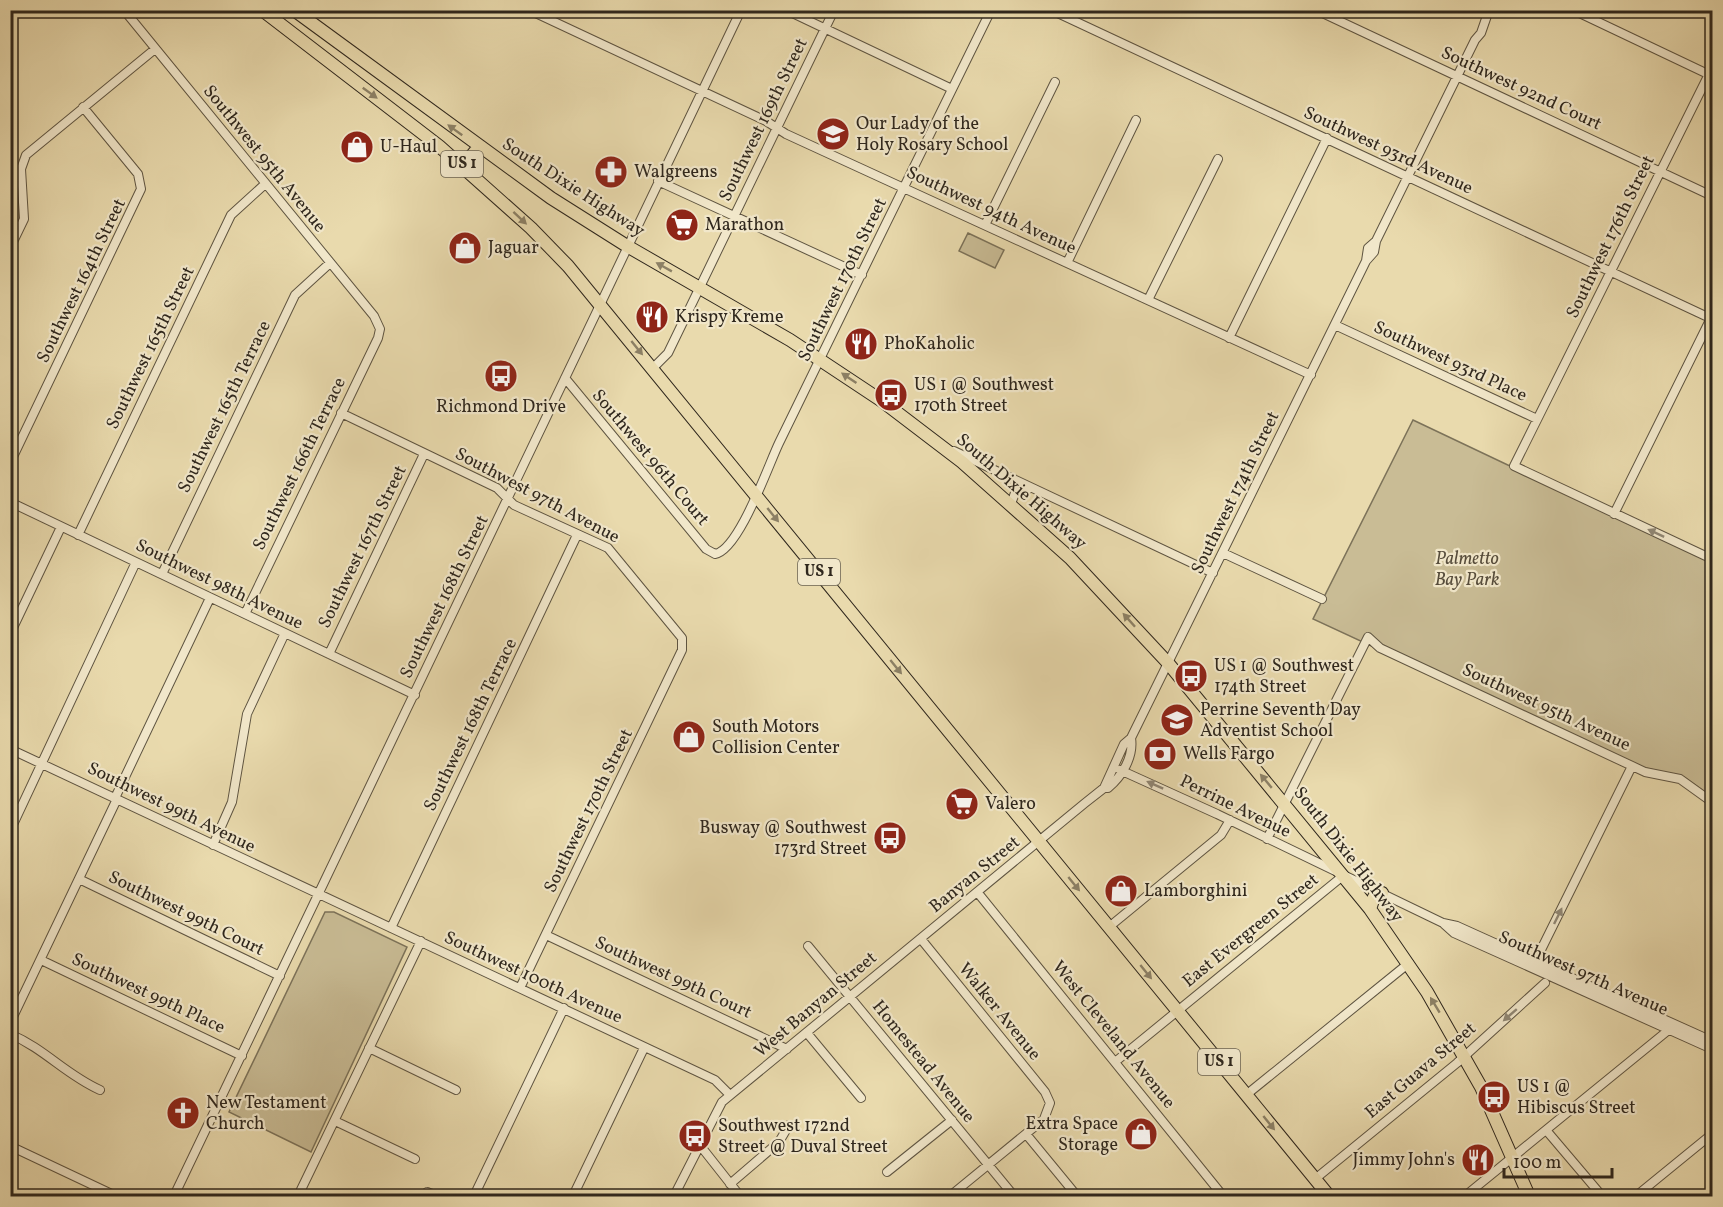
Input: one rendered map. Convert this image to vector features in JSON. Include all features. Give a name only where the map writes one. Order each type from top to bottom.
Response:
[{"type":"highway","name":"US 1","points":[[262,10],[463,166],[536,232],[600,303],[1329,1197]]},
{"type":"highway","name":"South Dixie Highway","points":[[294,10],[478,148],[551,198],[627,246],[821,359],[940,445],[1011,504],[1097,585],[1168,663],[1344,874],[1409,963],[1464,1056],[1513,1157],[1529,1197]]},
{"type":"highway","points":[[306,46],[316,48],[332,40]]},
{"type":"highway","points":[[345,75],[356,70],[373,70]]},
{"type":"highway","points":[[463,166],[478,148]]},
{"type":"highway","points":[[1370,909],[1374,897],[1382,893]]},
{"type":"street","name":"Southwest 95th Avenue","points":[[124,10],[379,326]]},
{"type":"street","name":"Southwest 94th Avenue","points":[[530,10],[905,188],[1311,375]]},
{"type":"street","name":"Southwest 168th Street","points":[[174,1197],[741,10]]},
{"type":"street","points":[[786,10],[952,89]]},
{"type":"street","name":"Southwest 169th Street","points":[[653,368],[668,353],[834,10]]},
{"type":"street","name":"Southwest 170th Street","points":[[715,554],[723,551],[740,529],[990,10]]},
{"type":"street","name":"Southwest 93rd Avenue","points":[[1052,10],[1712,318]]},
{"type":"street","name":"Southwest 92nd Court","points":[[1316,10],[1713,196]]},
{"type":"street","name":"Southwest 174th Street","points":[[1131,738],[1366,261],[1374,252],[1376,241],[1457,75],[1475,40],[1483,30],[1489,10]]},
{"type":"street","points":[[1574,10],[1711,73]]},
{"type":"street","points":[[10,248],[24,219],[23,160],[30,151],[155,49]]},
{"type":"street","name":"Southwest 176th Street","points":[[1537,419],[1711,73]]},
{"type":"street","points":[[985,225],[1056,82]]},
{"type":"street","name":"Southwest 164th Street","points":[[10,463],[140,194],[138,174],[83,107]]},
{"type":"street","points":[[1067,263],[1136,120]]},
{"type":"street","points":[[1229,338],[1327,138]]},
{"type":"street","points":[[1148,300],[1218,159]]},
{"type":"street","points":[[658,181],[862,275]]},
{"type":"street","name":"Southwest 165th Street","points":[[78,535],[231,215],[264,185]]},
{"type":"street","name":"Southwest 165th Terrace","points":[[162,574],[295,295],[330,263]]},
{"type":"street","points":[[1711,556],[1614,513],[1712,318]]},
{"type":"street","name":"Southwest 93rd Place","points":[[1335,325],[1537,419],[1514,466],[1614,513]]},
{"type":"street","name":"Southwest 166th Terrace","points":[[245,614],[378,338],[379,326]]},
{"type":"street","name":"Southwest 96th Court","points":[[565,378],[703,546],[715,554]]},
{"type":"street","name":"Southwest 97th Avenue","points":[[341,413],[497,488],[514,505],[577,535],[604,545],[616,555],[680,634],[683,646]]},
{"type":"street","points":[[940,445],[1213,573]]},
{"type":"street","name":"Southwest 167th Street","points":[[328,654],[424,454]]},
{"type":"street","points":[[1011,504],[1011,498],[1016,490],[1034,489]]},
{"type":"street","name":"Southwest 98th Avenue","points":[[10,502],[414,695]]},
{"type":"street","points":[[10,633],[61,527]]},
{"type":"street","name":"Southwest 168th Terrace","points":[[391,928],[577,535]]},
{"type":"street","points":[[1223,553],[1322,599]]},
{"type":"street","points":[[10,831],[136,562]]},
{"type":"street","points":[[10,1023],[210,598]]},
{"type":"street","points":[[213,845],[232,802],[247,714],[285,633]]},
{"type":"street","name":"Southwest 95th Avenue","points":[[1285,804],[1368,637],[1380,648],[1649,774],[1680,779],[1713,802]]},
{"type":"street","name":"Southwest 170th Street","points":[[520,988],[683,646]]},
{"type":"street","name":"Banyan Street","points":[[1104,788],[1125,744],[1131,738]]},
{"type":"street","name":"Banyan Street","points":[[921,939],[1104,788],[1108,788],[1122,771],[1131,753],[1131,738]]},
{"type":"street","name":"Southwest 99th Avenue","points":[[10,749],[318,895]]},
{"type":"street","points":[[1534,965],[1632,766]]},
{"type":"street","name":"Perrine Avenue","points":[[1113,768],[1344,874]]},
{"type":"street","points":[[1267,839],[1285,804]]},
{"type":"street","points":[[1108,927],[1221,835],[1230,820]]},
{"type":"street","name":"Southwest 97th Avenue","points":[[1344,874],[1443,923],[1457,926],[1534,965],[1672,1027],[1713,1049]]},
{"type":"street","name":"East Evergreen Street","points":[[1115,1062],[1344,874]]},
{"type":"street","name":"Southwest 99th Court","points":[[79,879],[280,976]]},
{"type":"street","name":"West Cleveland Avenue","points":[[978,893],[1223,1197]]},
{"type":"street","name":"Southwest 100th Avenue","points":[[318,895],[421,941],[715,1080],[730,1095]]},
{"type":"street","name":"Southwest 99th Court","points":[[546,935],[788,1049]]},
{"type":"street","name":"West Banyan Street","points":[[674,1197],[718,1107],[921,939]]},
{"type":"street","name":"Walker Avenue","points":[[921,939],[1045,1092],[1051,1106],[1044,1119],[1026,1134]]},
{"type":"street","points":[[300,1196],[421,941]]},
{"type":"street","name":"Homestead Avenue","points":[[808,946],[1014,1197]]},
{"type":"street","name":"Southwest 99th Place","points":[[41,960],[242,1056]]},
{"type":"street","points":[[1246,1095],[1409,963]]},
{"type":"street","name":"East Guava Street","points":[[1315,1179],[1464,1056],[1545,983]]},
{"type":"street","points":[[474,1197],[564,1008]]},
{"type":"street","points":[[1465,1197],[1672,1027]]},
{"type":"street","name":"Southwest 97th Avenue","points":[[1672,1027],[1713,1041]]},
{"type":"street","points":[[807,1033],[861,1098]]},
{"type":"street","points":[[10,1034],[39,1047],[75,1079],[100,1090]]},
{"type":"street","points":[[369,1048],[456,1090]]},
{"type":"street","points":[[573,1197],[644,1048]]},
{"type":"street","points":[[887,1172],[952,1120]]},
{"type":"street","points":[[334,1121],[415,1159]]},
{"type":"street","points":[[730,1184],[779,1142],[789,1125]]},
{"type":"street","points":[[1546,1130],[1602,1197]]},
{"type":"street","points":[[950,1197],[1026,1134],[1077,1197]]},
{"type":"street","points":[[1636,1197],[1713,1134]]},
{"type":"street","points":[[699,1144],[740,1197]]},
{"type":"street","points":[[10,1146],[116,1197]]},
{"type":"street","points":[[427,1192],[437,1197]]},
{"type":"green space","points":[[968,233],[1004,250],[995,268],[959,251]]},
{"type":"green space","name":"Palmetto Bay Park","points":[[1413,420],[1712,562],[1712,797],[1684,777],[1624,763],[1313,619]]},
{"type":"green space","points":[[325,912],[334,912],[407,947],[311,1152],[229,1112]]},
{"type":"place","name":"Our Lady of the Holy Rosary School","points":[[833,134]]},
{"type":"place","name":"U-Haul","points":[[357,147]]},
{"type":"place","name":"Walgreens","points":[[611,172]]},
{"type":"place","name":"Marathon","points":[[682,225]]},
{"type":"place","name":"Jaguar","points":[[465,248]]},
{"type":"place","name":"Krispy Kreme","points":[[652,317]]},
{"type":"place","name":"PhoKaholic","points":[[861,344]]},
{"type":"place","name":"Richmond Drive","points":[[501,376]]},
{"type":"place","name":"US 1 @ Southwest 170th Street","points":[[891,395]]},
{"type":"place","name":"US 1 @ Southwest 174th Street","points":[[1191,676]]},
{"type":"place","name":"Perrine Seventh Day Adventist School","points":[[1177,720]]},
{"type":"place","name":"South Motors Collision Center","points":[[689,737]]},
{"type":"place","name":"Wells Fargo","points":[[1160,754]]},
{"type":"place","name":"Valero","points":[[962,804]]},
{"type":"place","name":"Busway @ Southwest 173rd Street","points":[[890,838]]},
{"type":"place","name":"Lamborghini","points":[[1121,891]]},
{"type":"place","name":"US 1 @ Hibiscus Street","points":[[1494,1097]]},
{"type":"place","name":"New Testament Church","points":[[183,1113]]},
{"type":"place","name":"Extra Space Storage","points":[[1141,1134]]},
{"type":"place","name":"Southwest 172nd Street @ Duval Street","points":[[695,1136]]},
{"type":"place","name":"Jimmy John's","points":[[1478,1160]]}]
